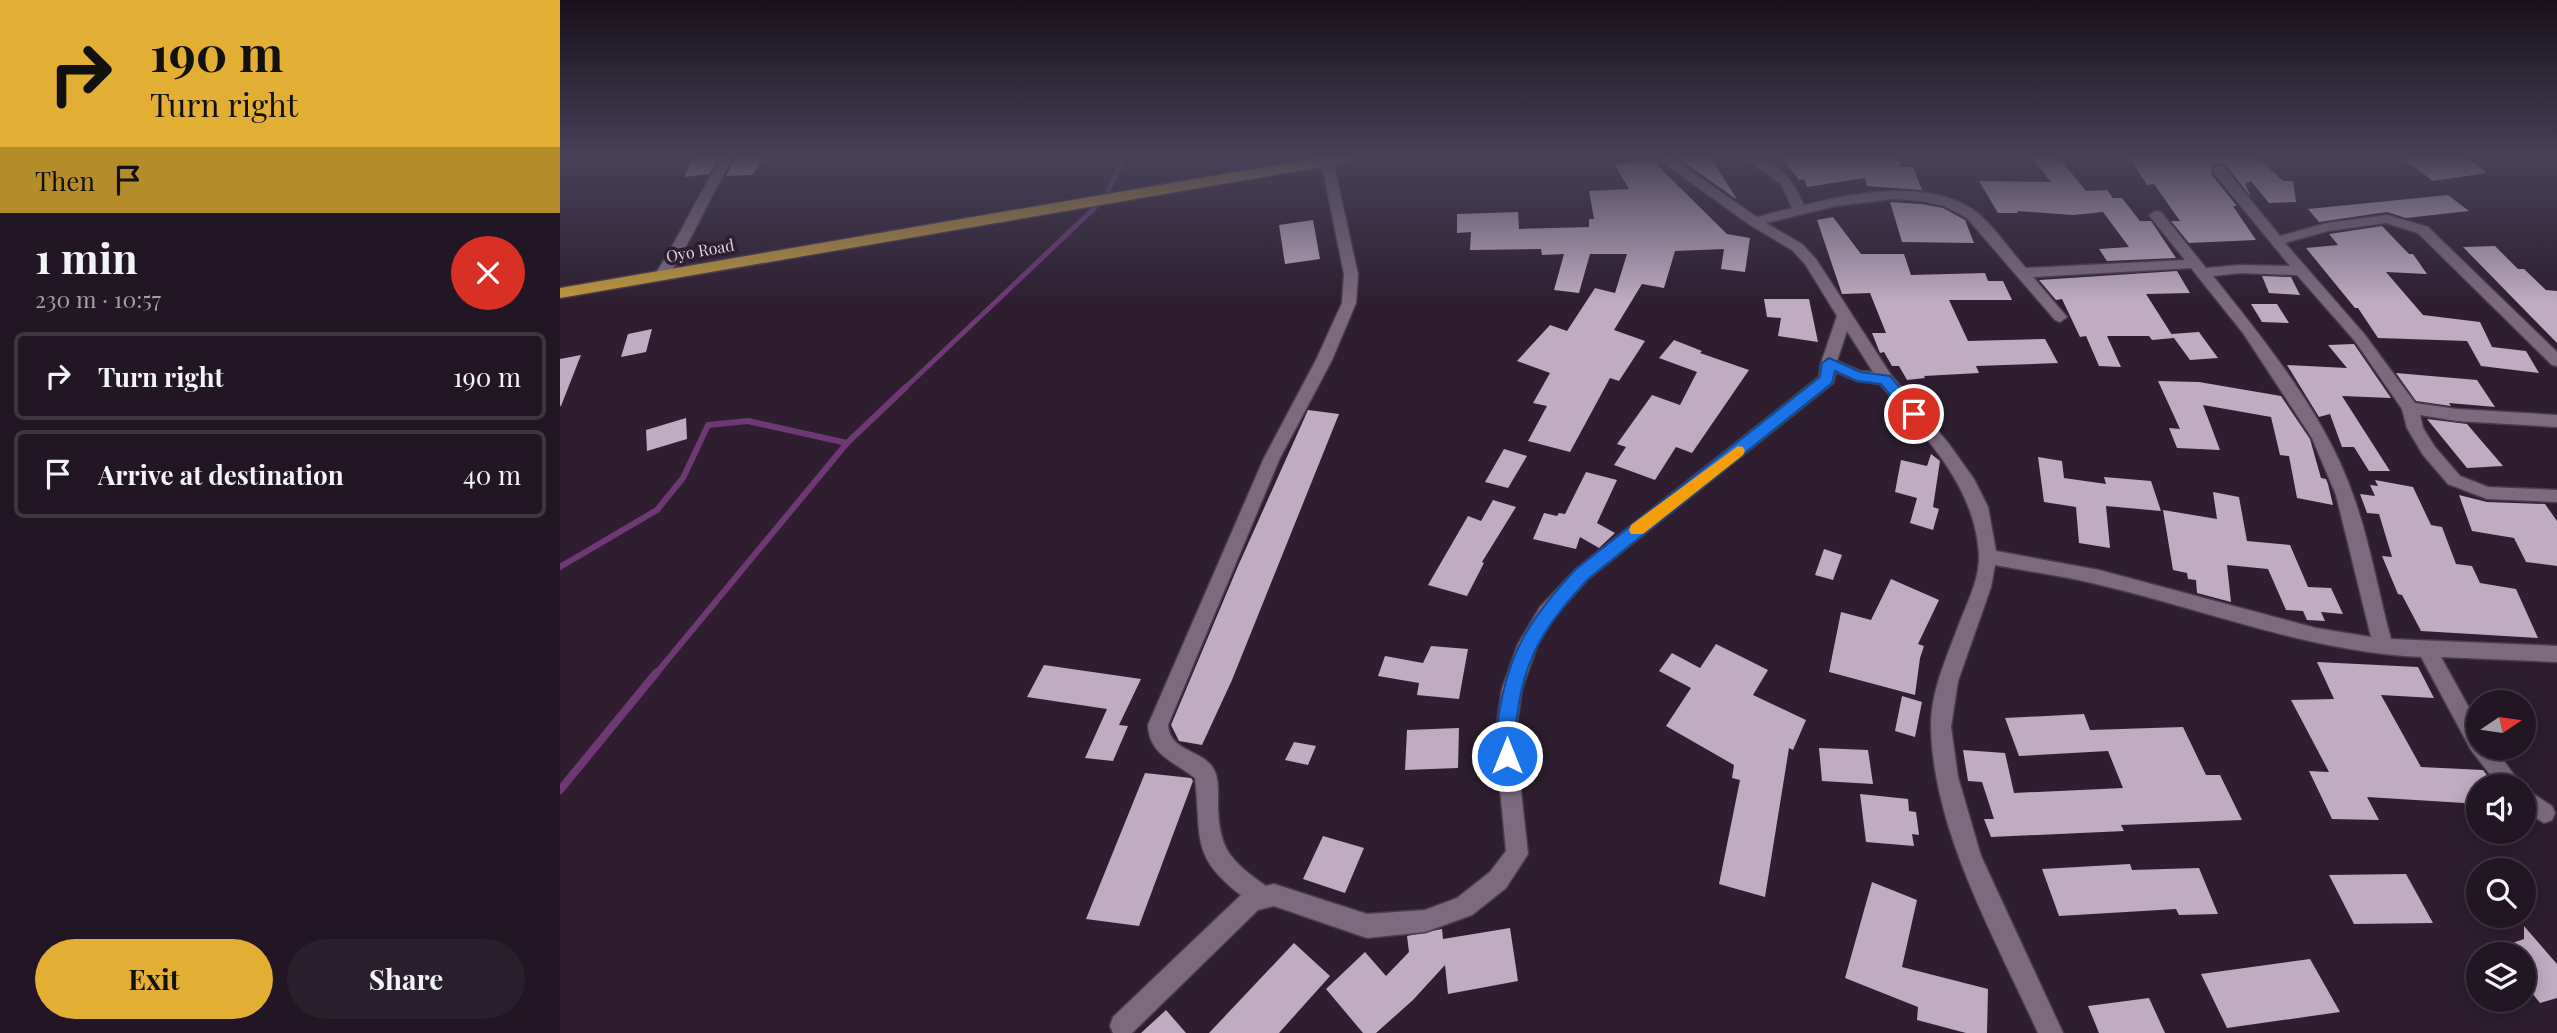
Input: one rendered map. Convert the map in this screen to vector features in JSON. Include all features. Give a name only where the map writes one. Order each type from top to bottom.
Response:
[{"type":"highway","name":"Oyo Road","points":[[560,293],[1067,206]]},
{"type":"street","points":[[661,276],[680,248],[699,206]]},
{"type":"street","points":[[1262,897],[1223,868],[1213,852],[1208,827],[1205,773],[1161,744],[1157,735],[1158,724],[1272,458],[1324,360],[1349,303],[1351,274],[1341,206]]},
{"type":"street","points":[[1732,206],[1797,247],[1819,273],[1885,379],[1943,448],[1968,483],[1979,507],[1988,556],[1982,587],[1948,681],[1941,727],[1947,777],[1970,858],[2050,1033]]},
{"type":"street","points":[[1797,206],[1799,210]]},
{"type":"street","points":[[1755,222],[1818,206]]},
{"type":"street","points":[[1959,206],[1972,215],[2060,317]]},
{"type":"street","points":[[2248,206],[2360,338],[2410,408],[2415,428],[2422,440],[2454,480],[2487,493],[2557,496]]},
{"type":"street","points":[[2156,215],[2248,330],[2320,437],[2345,495],[2383,647]]},
{"type":"street","points":[[2276,241],[2327,227],[2388,219],[2423,230],[2557,361]]},
{"type":"street","points":[[2021,273],[2199,268],[2301,271]]},
{"type":"street","points":[[1122,1026],[1243,909],[1262,897],[1274,895],[1367,926],[1425,921],[1464,908],[1499,880],[1517,855],[1505,737],[1512,689],[1528,644],[1547,612],[1582,574],[1827,379],[1829,363],[1845,315]]},
{"type":"street","points":[[1829,363],[1857,376],[1885,379]]},
{"type":"street","points":[[2410,408],[2457,415],[2557,421]]},
{"type":"street","points":[[1988,556],[2099,577],[2316,636],[2383,647],[2557,654]]},
{"type":"street","points":[[2427,650],[2466,721]]},
{"type":"street","points":[[2491,760],[2502,774]]},
{"type":"street","points":[[2536,807],[2544,813]]},
{"type":"building","points":[[1592,206],[1699,206],[1727,234],[1750,238],[1745,272],[1721,269],[1724,249],[1675,251],[1664,288],[1642,284],[1614,330],[1645,341],[1619,381],[1610,378],[1570,452],[1528,441],[1547,406],[1533,403],[1550,373],[1517,361],[1550,325],[1567,331],[1595,288],[1615,293],[1627,254],[1590,254],[1579,293],[1554,290],[1564,254],[1542,255],[1541,249],[1470,250],[1471,232],[1457,233],[1457,214],[1518,212],[1519,229],[1589,227],[1589,219],[1594,219]]},
{"type":"building","points":[[1891,206],[1943,208],[1965,220],[1974,243],[1902,242]]},
{"type":"building","points":[[1994,206],[2128,206],[2140,221],[2151,221],[2176,258],[2107,261],[2099,249],[2129,247],[2103,212],[2073,215],[2017,211],[2018,213],[1998,213]]},
{"type":"building","points":[[2170,206],[2233,206],[2256,240],[2189,243],[2171,221],[2180,221]]},
{"type":"building","points":[[2336,206],[2463,206],[2469,211],[2406,218],[2387,212],[2319,222],[2308,209]]},
{"type":"building","points":[[1833,217],[1861,254],[1904,254],[1911,275],[1985,273],[1988,281],[2003,281],[2012,300],[1949,300],[1968,341],[2045,339],[2058,363],[1976,366],[1979,373],[1924,376],[1925,378],[1907,380],[1899,366],[1892,366],[1884,352],[1880,353],[1872,333],[1886,333],[1870,293],[1842,294],[1817,220]]},
{"type":"building","points":[[1313,220],[1320,259],[1285,264],[1279,225]]},
{"type":"building","points":[[2382,226],[2409,254],[2413,254],[2427,274],[2386,272],[2423,315],[2480,322],[2492,347],[2526,351],[2539,373],[2481,366],[2467,341],[2378,338],[2358,308],[2355,308],[2306,248],[2338,245],[2329,234]]},
{"type":"building","points":[[2495,246],[2518,269],[2524,269],[2546,290],[2557,291],[2557,343],[2463,247]]},
{"type":"building","points":[[2177,271],[2190,293],[2146,294],[2174,338],[2152,340],[2149,336],[2107,336],[2121,367],[2099,366],[2086,336],[2080,337],[2062,299],[2056,300],[2039,280]]},
{"type":"building","points":[[2262,276],[2291,277],[2300,295],[2269,293]]},
{"type":"building","points":[[1764,299],[1809,299],[1818,342],[1778,336],[1781,318],[1767,317]]},
{"type":"building","points":[[2251,304],[2277,304],[2289,323],[2262,322]]},
{"type":"building","points":[[652,329],[646,352],[621,357],[628,334]]},
{"type":"building","points":[[2199,332],[2218,358],[2190,360],[2171,334]]},
{"type":"building","points":[[1674,340],[1702,351],[1700,353],[1749,370],[1692,453],[1676,447],[1655,480],[1614,465],[1626,447],[1617,444],[1652,395],[1680,405],[1697,372],[1659,358]]},
{"type":"building","points":[[2354,344],[2391,398],[2342,396],[2390,471],[2369,471],[2354,447],[2342,447],[2330,414],[2319,417],[2287,365],[2347,368],[2328,345]]},
{"type":"building","points":[[581,355],[561,406],[560,406],[560,359]]},
{"type":"building","points":[[2396,373],[2477,380],[2495,407],[2449,403],[2451,406],[2416,401]]},
{"type":"building","points":[[2158,381],[2199,382],[2281,396],[2310,439],[2321,478],[2326,479],[2333,505],[2297,498],[2289,456],[2280,455],[2271,417],[2203,405],[2220,450],[2177,448],[2169,428],[2180,429]]},
{"type":"building","points":[[1308,410],[1339,414],[1232,680],[1202,745],[1179,741],[1171,725]]},
{"type":"building","points":[[686,418],[687,439],[647,451],[646,430]]},
{"type":"building","points":[[2427,419],[2467,424],[2503,466],[2467,468]]},
{"type":"building","points":[[1504,449],[1527,456],[1508,488],[1485,482]]},
{"type":"building","points":[[1931,454],[1940,461],[1933,507],[1939,509],[1933,530],[1910,523],[1917,498],[1895,492],[1901,460],[1927,466]]},
{"type":"building","points":[[2038,457],[2062,461],[2064,478],[2106,484],[2104,477],[2151,481],[2161,511],[2106,506],[2110,548],[2079,543],[2076,507],[2044,502]]},
{"type":"building","points":[[1586,472],[1617,480],[1597,523],[1615,533],[1599,548],[1580,537],[1576,549],[1533,539],[1544,513],[1557,516],[1559,513],[1565,514]]},
{"type":"building","points":[[2375,480],[2413,487],[2431,525],[2442,527],[2456,564],[2472,566],[2480,583],[2516,589],[2538,638],[2421,631],[2402,595],[2398,594],[2382,556],[2392,557],[2379,514],[2367,513],[2360,494],[2375,496],[2370,485],[2378,486]]},
{"type":"building","points":[[2213,492],[2239,497],[2247,541],[2290,545],[2308,587],[2331,588],[2343,614],[2321,612],[2325,621],[2307,620],[2303,611],[2286,610],[2268,569],[2227,565],[2231,602],[2197,593],[2196,580],[2188,579],[2187,573],[2173,570],[2163,510],[2217,519]]},
{"type":"building","points":[[2459,495],[2487,502],[2545,504],[2557,521],[2557,566],[2526,562],[2514,538],[2472,531]]},
{"type":"building","points":[[1493,500],[1516,507],[1482,562],[1484,563],[1467,596],[1428,585],[1468,516],[1481,521]]},
{"type":"building","points":[[1824,549],[1842,555],[1833,580],[1815,575]]},
{"type":"building","points":[[1891,579],[1939,600],[1918,644],[1924,646],[1915,695],[1829,672],[1841,612],[1871,620]]},
{"type":"building","points":[[1716,644],[1768,670],[1753,695],[1806,720],[1793,750],[1789,748],[1765,897],[1719,884],[1740,780],[1732,778],[1734,765],[1666,726],[1691,688],[1659,671],[1672,653],[1700,668]]},
{"type":"building","points":[[1431,646],[1468,649],[1459,699],[1417,695],[1419,683],[1378,676],[1385,656],[1423,663]]},
{"type":"building","points":[[2317,662],[2418,667],[2434,698],[2381,695],[2421,767],[2483,770],[2486,774],[2466,774],[2466,807],[2464,803],[2367,797],[2379,820],[2332,819],[2309,771],[2329,772],[2291,700],[2334,699]]},
{"type":"building","points":[[1044,665],[1141,679],[1119,725],[1128,726],[1113,761],[1085,758],[1107,709],[1027,697]]},
{"type":"building","points":[[1902,696],[1922,702],[1915,737],[1895,731]]},
{"type":"building","points":[[2084,714],[2090,730],[2183,727],[2206,775],[2220,775],[2242,820],[2121,825],[2124,831],[1991,837],[1984,819],[1994,819],[1982,782],[1968,781],[1963,750],[2005,753],[2014,793],[2123,788],[2108,751],[2019,756],[2005,718]]},
{"type":"building","points":[[1459,728],[1458,768],[1405,770],[1407,730]]},
{"type":"building","points":[[1294,742],[1316,746],[1308,765],[1285,760]]},
{"type":"building","points":[[1819,748],[1868,750],[1873,784],[1822,781]]},
{"type":"building","points":[[1145,773],[1191,778],[1193,781],[1139,926],[1086,919]]},
{"type":"building","points":[[1860,794],[1908,799],[1909,811],[1916,812],[1919,835],[1912,834],[1914,846],[1866,842]]},
{"type":"building","points":[[1323,836],[1364,848],[1345,893],[1303,879]]},
{"type":"building","points":[[2130,864],[2132,870],[2199,868],[2218,914],[2179,915],[2176,909],[2059,916],[2042,869]]},
{"type":"building","points":[[2406,874],[2433,923],[2354,924],[2329,875]]},
{"type":"building","points":[[1872,882],[1917,900],[1902,967],[1988,989],[1987,1033],[1966,1033],[1917,1020],[1918,1007],[1845,978]]},
{"type":"building","points":[[1510,928],[1518,981],[1448,994],[1445,965],[1413,1000],[1376,1033],[1363,1033],[1326,989],[1365,952],[1386,976],[1409,952],[1407,936],[1442,929],[1443,939]]},
{"type":"building","points":[[2526,928],[2557,964],[2557,998],[2540,1003],[2536,998],[2536,942],[2515,942],[2524,939]]},
{"type":"building","points":[[1294,943],[1330,976],[1279,1033],[1209,1033]]},
{"type":"building","points":[[2310,959],[2340,1012],[2227,1028],[2201,974]]},
{"type":"building","points":[[2149,998],[2165,1033],[2099,1033],[2088,1006]]},
{"type":"building","points":[[1166,1010],[1186,1033],[1141,1033]]},
{"type":"waterway","points":[[905,388],[1096,206]]},
{"type":"waterway","points":[[847,443],[906,387]]},
{"type":"waterway","points":[[560,567],[657,510],[683,478],[708,425],[748,421],[847,443]]},
{"type":"waterway","points":[[655,675],[847,443]]},
{"type":"waterway","points":[[560,790],[656,673]]},
{"type":"slow traffic","points":[[1637,530],[1738,451]]},
{"type":"route","points":[[1507,756],[1505,737],[1512,689],[1528,644],[1547,612],[1582,574],[1827,379],[1830,373],[1829,363],[1846,373],[1885,379],[1914,414]]}]
